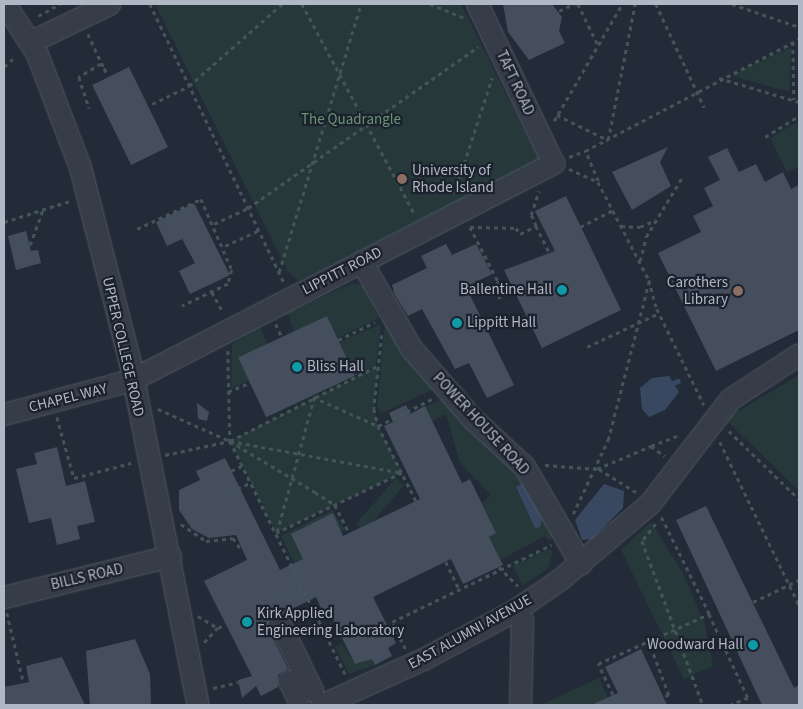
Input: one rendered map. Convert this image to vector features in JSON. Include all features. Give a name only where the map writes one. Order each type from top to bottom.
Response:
[{"type":"street","name":"UPPER COLLEGE ROAD","points":[[5,4],[18,39],[72,140],[131,380],[204,697]]},
{"type":"street","points":[[18,39],[109,4]]},
{"type":"street","name":"TAFT ROAD","points":[[477,4],[543,142],[548,165]]},
{"type":"street","name":"LIPPITT ROAD","points":[[131,380],[423,230],[459,218],[548,165]]},
{"type":"street","name":"POWER HOUSE ROAD","points":[[361,261],[411,348],[447,392],[524,466],[558,537],[581,564]]},
{"type":"street","name":"EAST ALUMNI AVENUE","points":[[305,693],[518,601],[581,564],[650,502],[710,420],[746,386],[799,354]]},
{"type":"street","name":"CHAPEL WAY","points":[[4,414],[131,380]]},
{"type":"street","name":"BILLS ROAD","points":[[5,605],[170,556]]},
{"type":"street","points":[[518,601],[522,620],[520,705]]},
{"type":"street","points":[[278,622],[305,693]]},
{"type":"path","points":[[38,16],[60,4]]},
{"type":"path","points":[[150,4],[286,285]]},
{"type":"path","points":[[152,104],[189,86],[282,4]]},
{"type":"path","points":[[302,4],[423,230]]},
{"type":"path","points":[[279,272],[316,159],[361,4]]},
{"type":"path","points":[[430,4],[494,39]]},
{"type":"path","points":[[558,11],[574,4]]},
{"type":"path","points":[[578,4],[598,45]]},
{"type":"path","points":[[543,142],[622,4]]},
{"type":"path","points":[[608,140],[635,4]]},
{"type":"path","points":[[656,4],[704,107]]},
{"type":"path","points":[[732,4],[799,27]]},
{"type":"path","points":[[85,29],[106,72],[101,64],[79,77],[90,108]]},
{"type":"path","points":[[4,67],[18,39]]},
{"type":"path","points":[[214,224],[248,208],[367,123],[494,39]]},
{"type":"path","points":[[494,39],[459,218],[498,281],[500,299]]},
{"type":"path","points":[[799,39],[719,78],[698,92],[586,152],[598,182],[649,280],[659,313],[799,605]]},
{"type":"path","points":[[793,42],[794,100]]},
{"type":"path","points":[[719,78],[799,102]]},
{"type":"path","points":[[557,115],[608,140]]},
{"type":"path","points":[[766,137],[799,116]]},
{"type":"path","points":[[550,253],[531,215],[548,165],[598,182]]},
{"type":"path","points":[[640,262],[646,237],[683,176]]},
{"type":"path","points":[[4,222],[76,199]]},
{"type":"path","points":[[137,229],[201,199],[226,246],[232,270],[228,284],[182,306]]},
{"type":"path","points":[[30,246],[43,210]]},
{"type":"path","points":[[580,227],[613,210]]},
{"type":"path","points":[[459,218],[516,228],[520,234],[536,226]]},
{"type":"path","points":[[621,226],[640,227],[658,220]]},
{"type":"path","points":[[226,246],[260,230]]},
{"type":"path","points":[[407,652],[392,622],[558,537],[597,469],[639,323],[649,280]]},
{"type":"path","points":[[212,292],[225,315]]},
{"type":"path","points":[[587,347],[659,313]]},
{"type":"path","points":[[338,340],[384,317]]},
{"type":"path","points":[[273,318],[282,337]]},
{"type":"path","points":[[383,327],[374,409],[378,426],[416,502]]},
{"type":"path","points":[[165,456],[230,441],[379,365]]},
{"type":"path","points":[[228,373],[230,441],[244,465],[345,674]]},
{"type":"path","points":[[228,392],[251,382]]},
{"type":"path","points":[[313,398],[378,426],[418,408],[447,392]]},
{"type":"path","points":[[276,533],[313,398]]},
{"type":"path","points":[[152,406],[230,441],[335,505],[349,533]]},
{"type":"path","points":[[57,416],[74,478],[137,461]]},
{"type":"path","points":[[710,420],[726,428],[799,499]]},
{"type":"path","points":[[597,469],[688,432]]},
{"type":"path","points":[[230,441],[402,472]]},
{"type":"path","points":[[651,446],[672,461]]},
{"type":"path","points":[[542,464],[597,469],[615,475],[642,496]]},
{"type":"path","points":[[231,471],[244,465]]},
{"type":"path","points":[[276,533],[402,472]]},
{"type":"path","points":[[237,489],[252,482]]},
{"type":"path","points":[[657,508],[748,698],[731,705]]},
{"type":"path","points":[[661,517],[642,541],[672,628],[703,705]]},
{"type":"path","points":[[178,521],[206,541],[233,538],[240,548]]},
{"type":"path","points":[[446,562],[459,589]]},
{"type":"path","points":[[500,568],[514,577],[518,601]]},
{"type":"path","points":[[753,602],[799,580]]},
{"type":"path","points":[[263,606],[303,587]]},
{"type":"path","points":[[5,605],[23,680]]},
{"type":"path","points":[[616,702],[598,664],[672,628],[709,614]]},
{"type":"path","points":[[197,615],[218,628]]},
{"type":"path","points":[[204,644],[218,628],[225,624]]},
{"type":"path","points":[[648,639],[668,695],[664,697]]},
{"type":"path","points":[[204,697],[238,682]]},
{"type":"green space","name":"The Quadrangle","points":[[155,4],[461,4],[539,160],[297,281],[287,270]]},
{"type":"green space","points":[[791,47],[789,92],[733,76],[734,74]]},
{"type":"green space","points":[[799,121],[799,167],[787,172],[770,138]]},
{"type":"green space","points":[[353,283],[363,285],[379,318],[337,338],[327,316],[294,332],[288,313]]},
{"type":"green space","points":[[385,323],[436,388],[380,414],[377,405]]},
{"type":"green space","points":[[381,324],[376,365],[355,376],[339,342]]},
{"type":"green space","points":[[260,327],[268,344],[250,380],[231,389],[232,344]]},
{"type":"green space","points":[[379,365],[374,409],[378,426],[402,473],[276,533],[230,441]]},
{"type":"green space","points":[[799,375],[799,491],[725,419]]},
{"type":"green space","points":[[444,398],[512,463],[557,533],[549,541],[545,536],[500,560],[489,537],[496,533],[482,503],[491,495],[460,463],[446,414],[432,421],[425,407]]},
{"type":"green space","points":[[396,478],[404,485],[364,531],[356,524]]},
{"type":"green space","points":[[332,510],[345,530],[341,531],[333,514],[303,559],[308,590],[281,536]]},
{"type":"green space","points":[[651,522],[683,573],[705,625],[713,666],[684,679],[621,550]]},
{"type":"green space","points":[[549,549],[553,552],[548,568],[523,586],[513,566]]},
{"type":"green space","points":[[341,643],[355,664],[371,656],[375,665],[349,674],[335,647]]},
{"type":"green space","points":[[599,678],[608,698],[591,705],[540,705]]},
{"type":"water","points":[[669,376],[679,392],[665,410],[649,417],[642,409],[640,388],[652,378]]},
{"type":"water","points":[[522,484],[543,516],[540,527],[535,528],[516,487]]},
{"type":"water","points":[[604,484],[624,491],[623,508],[592,539],[582,540],[575,520]]},
{"type":"building","points":[[503,4],[552,4],[562,17],[559,31],[565,43],[529,60],[508,32]]},
{"type":"building","points":[[129,67],[168,147],[131,165],[92,85]]},
{"type":"building","points":[[668,147],[660,162],[671,186],[632,210],[612,172]]},
{"type":"building","name":"Carothers Library","points":[[727,148],[739,172],[756,164],[765,182],[783,172],[791,189],[799,185],[799,330],[716,371],[658,253],[701,232],[693,216],[713,206],[704,188],[720,180],[708,157]]},
{"type":"building","name":"Ballentine Hall","points":[[566,196],[621,310],[542,348],[504,270],[555,251],[535,211]]},
{"type":"building","points":[[194,203],[230,275],[190,294],[179,271],[195,263],[182,239],[167,246],[156,222]]},
{"type":"building","points":[[26,231],[31,251],[38,250],[41,263],[16,270],[8,236]]},
{"type":"building","name":"Lippitt Hall","points":[[446,244],[452,255],[476,244],[492,274],[466,287],[514,385],[487,398],[469,363],[455,369],[422,309],[408,316],[395,295],[392,285],[427,268],[421,256]]},
{"type":"building","name":"Bliss Hall","points":[[327,316],[355,376],[266,417],[238,357]]},
{"type":"building","points":[[197,403],[209,412],[207,421],[198,419]]},
{"type":"building","points":[[406,405],[410,414],[425,406],[462,483],[470,479],[496,533],[489,537],[503,565],[463,584],[451,559],[373,597],[396,643],[388,648],[392,656],[375,665],[372,659],[355,664],[330,614],[325,617],[316,597],[286,612],[273,611],[268,627],[288,669],[278,675],[278,687],[261,696],[256,686],[242,698],[238,680],[252,676],[204,581],[247,560],[236,535],[209,538],[192,529],[179,510],[179,490],[200,480],[196,471],[225,458],[280,570],[303,559],[291,534],[333,513],[343,536],[420,499],[384,426],[393,422],[389,413]]},
{"type":"building","points":[[57,447],[66,486],[85,481],[95,522],[77,526],[80,539],[57,545],[51,518],[29,523],[16,469],[37,464],[34,453]]},
{"type":"building","name":"Woodward Hall","points":[[706,506],[794,688],[799,685],[799,705],[762,705],[676,520]]},
{"type":"building","points":[[135,639],[150,674],[151,705],[90,705],[86,651]]},
{"type":"building","points":[[641,649],[667,705],[591,705],[618,693],[605,667]]},
{"type":"building","points":[[62,657],[85,705],[4,705],[4,687],[29,682],[26,666]]},
{"type":"waterway","points":[[673,383],[678,381]]},
{"type":"place","name":"University of Rhode Island","points":[[402,179]]},
{"type":"place","name":"Ballentine Hall","points":[[562,290]]},
{"type":"place","name":"Carothers Library","points":[[738,291]]},
{"type":"place","name":"Lippitt Hall","points":[[457,323]]},
{"type":"place","name":"Bliss Hall","points":[[297,367]]},
{"type":"place","name":"Kirk Applied Engineering Laboratory","points":[[247,622]]},
{"type":"place","name":"Woodward Hall","points":[[753,645]]}]
